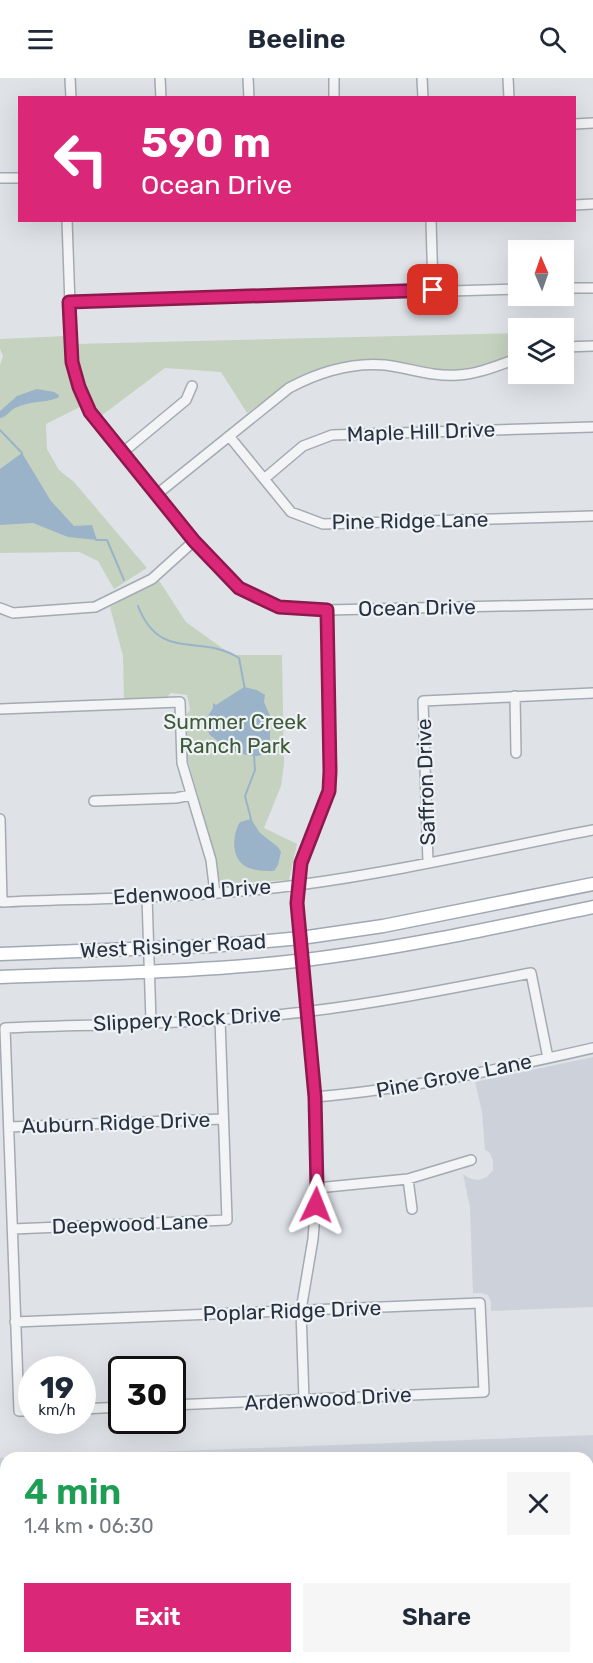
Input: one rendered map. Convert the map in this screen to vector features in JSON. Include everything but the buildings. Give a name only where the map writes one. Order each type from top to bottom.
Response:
[{"type":"main road","name":"West Risinger Road","points":[[0,954],[211,946],[301,938],[383,926],[593,884]]},
{"type":"main road","name":"West Risinger Road","points":[[0,977],[218,968],[304,960],[379,950],[593,907]]},
{"type":"street","points":[[70,78],[70,96]]},
{"type":"street","points":[[160,78],[160,96]]},
{"type":"street","points":[[248,78],[249,96]]},
{"type":"street","points":[[334,78],[334,96]]},
{"type":"street","points":[[422,78],[423,96]]},
{"type":"street","points":[[508,78],[509,96]]},
{"type":"street","points":[[576,124],[593,123]]},
{"type":"street","points":[[0,178],[18,178]]},
{"type":"street","points":[[576,205],[593,204]]},
{"type":"street","name":"Ocean Drive","points":[[67,222],[72,362],[79,387],[90,412],[194,541],[239,588],[279,607],[327,610],[593,604]]},
{"type":"street","points":[[431,222],[433,290]]},
{"type":"street","points":[[574,288],[593,288]]},
{"type":"street","points":[[69,302],[508,289]]},
{"type":"street","points":[[574,347],[593,346]]},
{"type":"street","points":[[156,495],[289,388],[311,376],[336,368],[386,365],[433,375],[457,375],[477,373],[508,362]]},
{"type":"street","points":[[122,453],[186,400],[192,386]]},
{"type":"street","name":"Maple Hill Drive","points":[[264,479],[303,446],[332,435],[593,427]]},
{"type":"street","name":"Pine Ridge Lane","points":[[229,436],[291,512],[323,524],[593,516]]},
{"type":"street","points":[[0,608],[13,613],[95,608],[152,579],[194,541]]},
{"type":"street","points":[[304,1400],[301,1310],[313,1239],[317,1188],[315,1097],[297,903],[298,885],[305,852],[329,791],[327,610]]},
{"type":"street","points":[[516,753],[515,696],[593,693]]},
{"type":"street","name":"Saffron Drive","points":[[428,863],[423,701],[515,696]]},
{"type":"street","points":[[0,709],[180,702],[181,754],[185,776],[211,860],[215,893]]},
{"type":"street","points":[[94,801],[176,798],[191,795]]},
{"type":"street","name":"Edenwood Drive","points":[[0,819],[2,902],[215,893],[298,885],[428,863],[593,830]]},
{"type":"street","points":[[147,896],[151,1022]]},
{"type":"street","name":"Slippery Rock Drive","points":[[9,1127],[5,1028],[220,1019],[308,1012],[386,1001],[531,973],[548,1058]]},
{"type":"street","name":"Deepwood Lane","points":[[13,1229],[227,1220],[220,1019]]},
{"type":"street","name":"Pine Grove Lane","points":[[315,1097],[359,1094],[509,1068],[593,1048]]},
{"type":"street","name":"Auburn Ridge Drive","points":[[9,1127],[223,1119]]},
{"type":"street","points":[[9,1127],[18,1390]]},
{"type":"street","points":[[317,1188],[408,1179],[471,1160]]},
{"type":"street","points":[[408,1179],[412,1209]]},
{"type":"street","name":"Poplar Ridge Drive","points":[[15,1322],[480,1303],[484,1392]]},
{"type":"street","name":"Ardenwood Drive","points":[[186,1405],[484,1392]]},
{"type":"shaded area","points":[[593,1057],[593,1307],[491,1311],[488,1295],[473,1293],[470,1208],[463,1174],[478,1180],[487,1177],[493,1170],[490,1153],[485,1150],[482,1112],[475,1082]]},
{"type":"shaded area","points":[[593,1435],[593,1452],[155,1452]]},
{"type":"green space","points":[[508,333],[508,358],[484,366],[442,371],[339,364],[301,376],[247,413],[221,372],[165,368],[101,416],[97,414],[84,390],[74,344]]},
{"type":"green space","points":[[65,336],[70,374],[82,406],[46,424],[47,449],[59,470],[74,482],[147,568],[114,589],[98,561],[79,552],[0,553],[0,365],[3,356],[0,339]]},
{"type":"green space","name":"Summer Creek Ranch Park","points":[[158,579],[186,622],[232,655],[282,655],[284,764],[281,786],[264,828],[297,844],[289,880],[219,884],[215,857],[187,757],[185,716],[190,710],[187,695],[171,693],[165,699],[124,700],[123,656],[110,607]]},
{"type":"water","points":[[37,389],[54,392],[59,395],[58,398],[20,406],[0,418],[0,411],[17,396]]},
{"type":"water","points":[[22,453],[51,501],[74,526],[92,525],[97,540],[68,537],[33,523],[0,525],[0,469]]},
{"type":"water","points":[[244,687],[257,690],[265,695],[264,702],[270,716],[270,756],[255,756],[237,752],[209,734],[206,719],[213,708],[213,703],[216,705]]},
{"type":"water","points":[[251,819],[260,833],[281,852],[274,871],[249,868],[238,860],[234,847],[237,827],[240,822]]},
{"type":"waterway","points":[[0,430],[22,455]]},
{"type":"waterway","points":[[96,540],[107,540],[124,580]]},
{"type":"waterway","points":[[138,606],[147,624],[158,635],[182,644],[225,651],[239,658],[245,690]]},
{"type":"waterway","points":[[251,819],[245,796],[255,770],[254,755]]},
{"type":"route","points":[[316,1205],[315,1097],[297,903],[301,863],[308,840],[329,791],[327,610],[279,607],[239,588],[194,541],[90,412],[79,387],[72,362],[69,302],[433,290]]}]
